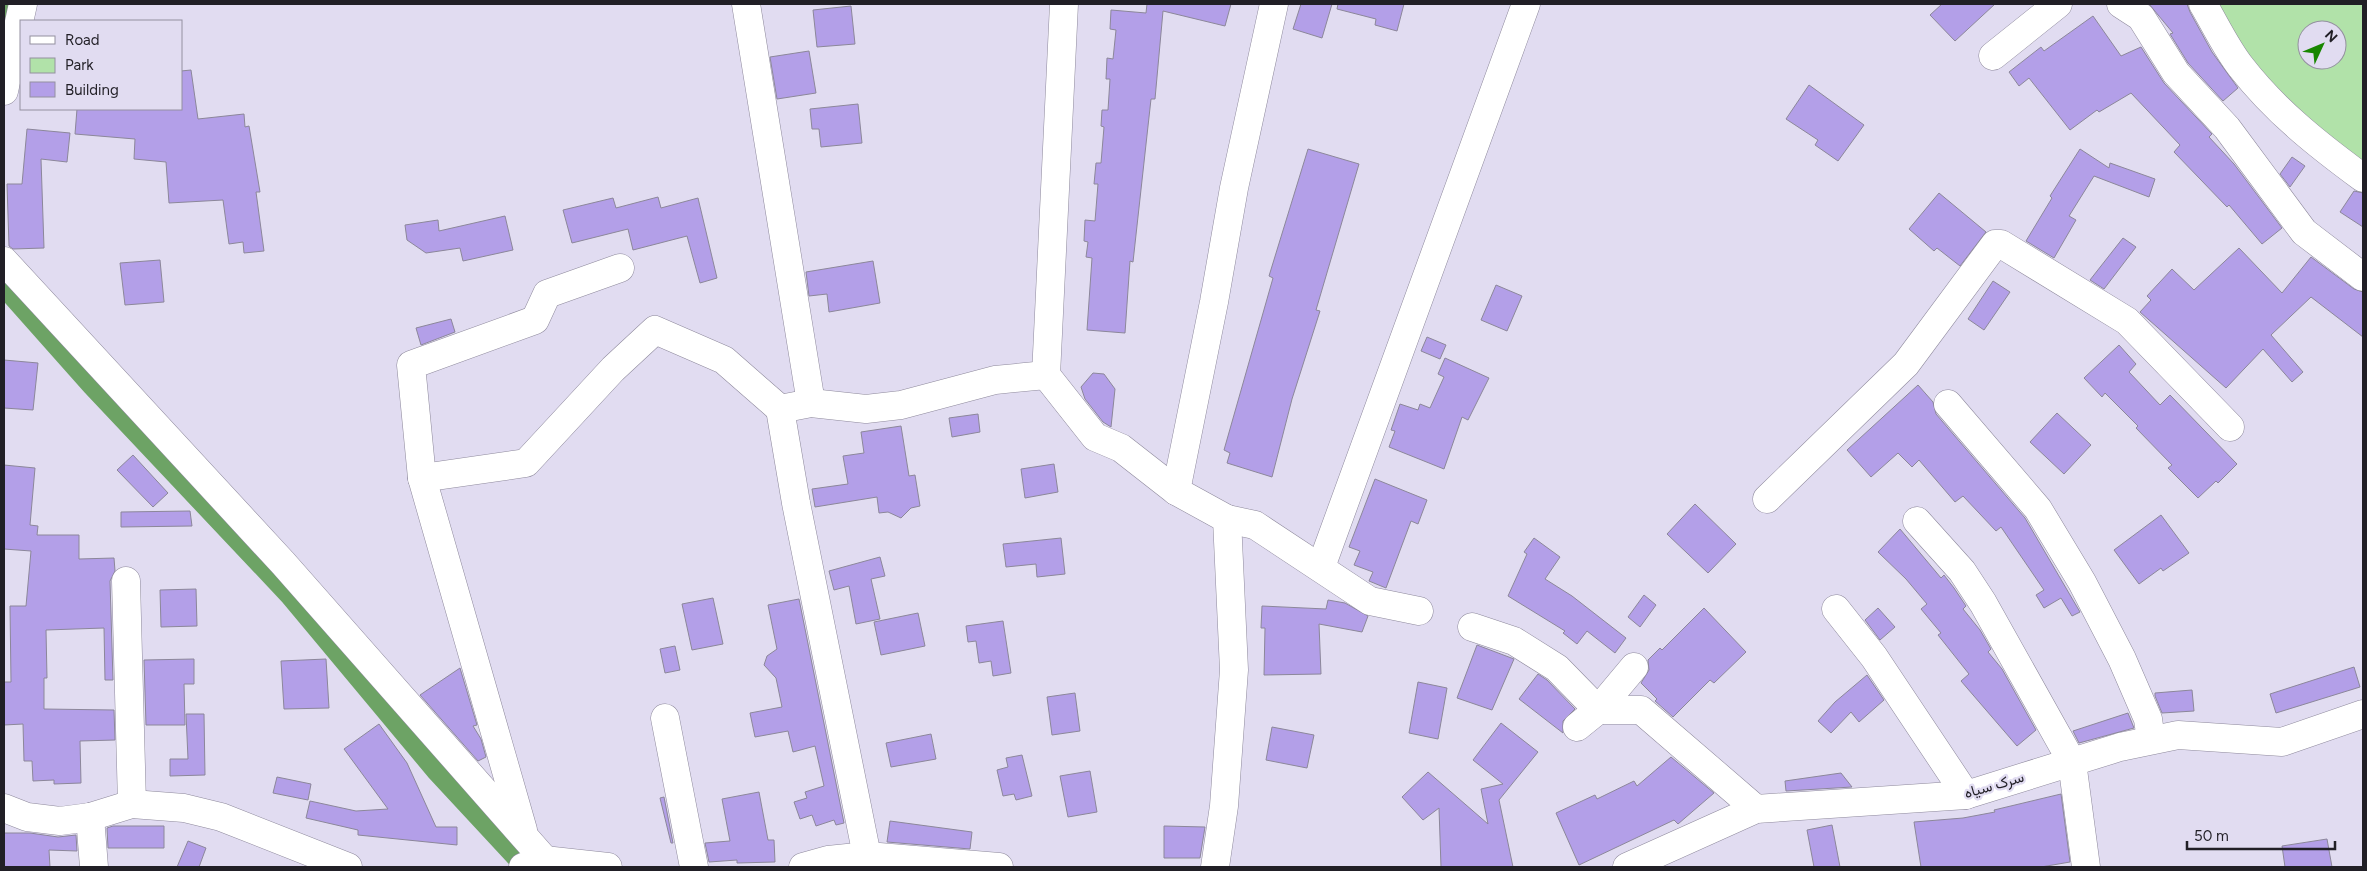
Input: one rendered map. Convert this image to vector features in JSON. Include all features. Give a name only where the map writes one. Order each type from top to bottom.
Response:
[{"type":"street","points":[[4,91],[23,4]]},
{"type":"street","points":[[746,4],[811,403]]},
{"type":"street","points":[[1176,491],[1214,302],[1234,188],[1274,4]]},
{"type":"street","points":[[1321,567],[1526,4]]},
{"type":"street","points":[[1993,56],[2058,4]]},
{"type":"street","points":[[2121,4],[2141,16],[2176,73],[2227,128],[2304,232],[2363,277]]},
{"type":"street","points":[[2203,4],[2240,65],[2269,100],[2312,140],[2363,178]]},
{"type":"street","points":[[1054,5],[1046,375],[1095,437],[1121,448],[1176,491],[1227,519],[1255,525],[1370,601],[1418,611]]},
{"type":"street","points":[[1767,499],[1906,364],[1995,244],[2001,244],[2127,321],[2230,427]]},
{"type":"street","points":[[4,261],[283,563],[535,859],[608,867]]},
{"type":"street","points":[[535,859],[422,478],[411,364],[535,320],[547,294],[620,268]]},
{"type":"street","points":[[422,478],[526,463],[613,369],[655,330],[724,360],[780,409],[796,503],[867,856]]},
{"type":"street","points":[[780,409],[811,403],[866,409],[892,406],[994,380],[1046,375]]},
{"type":"street","points":[[1948,404],[2038,509],[2082,582],[2122,659],[2148,719],[2151,740]]},
{"type":"street","points":[[1215,867],[1224,806],[1234,670],[1227,519]]},
{"type":"street","points":[[1917,521],[1962,571],[2072,762],[2086,867]]},
{"type":"street","points":[[126,580],[132,804]]},
{"type":"street","points":[[1836,609],[1874,658],[1966,795]]},
{"type":"street","points":[[1472,627],[1514,640],[1557,668],[1598,710],[1641,710],[1756,809]]},
{"type":"street","points":[[1577,727],[1598,710],[1634,667]]},
{"type":"street","name":"سرک سیاه","points":[[1627,867],[1756,809],[1966,795],[2120,746],[2178,735],[2282,742],[2363,714]]},
{"type":"street","points":[[665,718],[694,867]]},
{"type":"street","points":[[4,808],[27,817],[60,821],[90,817],[132,804],[184,808],[221,817],[348,867]]},
{"type":"street","points":[[90,817],[94,867]]},
{"type":"street","points":[[803,867],[828,860],[867,856],[999,867]]},
{"type":"green space","points":[[2203,4],[2363,4],[2363,178],[2312,140]]},
{"type":"building","points":[[1147,4],[1231,4],[1225,26],[1163,11],[1155,99],[1151,99],[1133,262],[1130,261],[1125,333],[1087,330],[1092,258],[1086,257],[1088,242],[1084,241],[1085,220],[1095,221],[1098,184],[1094,184],[1096,163],[1101,163],[1104,127],[1101,126],[1102,110],[1108,110],[1110,79],[1106,79],[1107,58],[1113,59],[1116,30],[1110,29],[1111,10],[1146,13]]},
{"type":"building","points":[[1301,4],[1332,4],[1322,38],[1293,29]]},
{"type":"building","points":[[1338,4],[1404,4],[1397,31],[1375,25],[1376,19],[1337,9]]},
{"type":"building","points":[[1942,4],[1995,4],[1955,41],[1930,15]]},
{"type":"building","points":[[2149,4],[2187,4],[2212,52],[2238,88],[2223,101],[2188,63],[2170,34],[2173,33]]},
{"type":"building","points":[[851,6],[855,44],[817,47],[813,10]]},
{"type":"building","points":[[2093,16],[2121,56],[2141,47],[2164,83],[2212,134],[2209,137],[2234,164],[2282,228],[2262,244],[2229,205],[2227,207],[2174,152],[2180,145],[2131,93],[2099,112],[2097,110],[2070,130],[2029,78],[2019,86],[2009,72],[2041,47],[2044,51]]},
{"type":"building","points":[[809,51],[816,93],[777,99],[770,57]]},
{"type":"building","points":[[191,70],[198,119],[244,114],[245,127],[249,126],[260,192],[256,192],[264,251],[244,253],[243,242],[229,244],[223,200],[169,203],[166,162],[134,159],[135,139],[75,134],[77,110],[182,110],[182,71]]},
{"type":"building","points":[[1809,85],[1864,125],[1838,161],[1815,145],[1818,140],[1786,119]]},
{"type":"building","points":[[858,104],[862,143],[821,147],[819,129],[812,129],[810,109]]},
{"type":"building","points":[[27,129],[70,133],[67,162],[41,159],[44,248],[13,249],[9,246],[7,184],[22,184]]},
{"type":"building","points":[[1308,149],[1359,164],[1316,310],[1320,311],[1292,399],[1272,477],[1227,463],[1230,453],[1224,450],[1273,278],[1269,276]]},
{"type":"building","points":[[2080,149],[2109,168],[2110,163],[2155,179],[2149,197],[2094,176],[2069,216],[2076,220],[2054,258],[2026,241],[2052,198],[2050,196]]},
{"type":"building","points":[[2292,157],[2305,166],[2290,187],[2280,174]]},
{"type":"building","points":[[2354,191],[2363,193],[2363,227],[2340,212]]},
{"type":"building","points":[[1939,193],[1986,232],[1960,266],[1937,248],[1934,251],[1909,229]]},
{"type":"building","points":[[658,197],[661,208],[698,198],[717,278],[700,283],[687,236],[633,250],[628,229],[572,243],[563,210],[613,198],[616,208]]},
{"type":"building","points":[[505,216],[513,250],[463,261],[460,248],[426,253],[407,240],[405,225],[438,220],[439,231]]},
{"type":"building","points":[[2123,238],[2136,247],[2104,289],[2090,280]]},
{"type":"building","points":[[2239,248],[2282,293],[2311,257],[2354,289],[2363,292],[2363,337],[2311,297],[2271,335],[2303,372],[2292,382],[2263,349],[2226,388],[2140,312],[2151,300],[2147,296],[2172,269],[2194,290]]},
{"type":"building","points":[[160,260],[164,302],[125,305],[120,263]]},
{"type":"building","points":[[873,261],[880,303],[829,312],[827,294],[809,296],[806,272]]},
{"type":"building","points":[[1993,281],[2010,292],[1984,330],[1968,319]]},
{"type":"building","points":[[1496,285],[1522,296],[1507,331],[1481,320]]},
{"type":"building","points":[[451,319],[455,332],[421,345],[416,328]]},
{"type":"building","points":[[1427,337],[1446,345],[1440,359],[1421,351]]},
{"type":"building","points":[[2119,345],[2136,364],[2129,372],[2160,405],[2170,395],[2237,464],[2218,483],[2216,481],[2198,498],[2168,468],[2172,465],[2136,428],[2138,426],[2105,393],[2102,397],[2084,378]]},
{"type":"building","points":[[1445,358],[1489,378],[1468,420],[1462,417],[1444,469],[1389,447],[1395,431],[1391,430],[1400,404],[1418,410],[1420,404],[1430,408],[1444,377],[1438,374]]},
{"type":"building","points":[[4,360],[38,363],[33,410],[4,408]]},
{"type":"building","points":[[1093,373],[1104,374],[1115,389],[1111,427],[1103,422],[1085,399],[1081,387]]},
{"type":"building","points":[[1918,385],[1933,402],[1936,414],[2025,518],[2080,612],[2072,616],[2061,598],[2044,608],[2036,595],[2044,590],[2001,527],[1996,531],[1963,496],[1955,502],[1919,460],[1912,467],[1898,453],[1871,477],[1847,450]]},
{"type":"building","points":[[2057,413],[2091,445],[2064,474],[2030,442]]},
{"type":"building","points":[[978,414],[980,432],[952,437],[949,418]]},
{"type":"building","points":[[901,426],[909,476],[915,475],[920,506],[911,508],[901,518],[888,512],[879,513],[877,497],[815,507],[812,489],[848,484],[843,456],[864,453],[861,432]]},
{"type":"building","points":[[133,455],[168,493],[153,507],[117,470]]},
{"type":"building","points":[[1054,464],[1058,492],[1025,498],[1021,469]]},
{"type":"building","points":[[4,465],[35,468],[30,525],[38,526],[37,535],[79,535],[79,559],[114,558],[115,571],[110,581],[113,680],[105,680],[104,628],[46,630],[47,678],[44,678],[44,709],[114,710],[115,740],[80,741],[81,783],[54,784],[54,780],[33,781],[32,761],[24,761],[23,724],[4,725],[4,682],[11,682],[10,606],[26,606],[31,551],[4,549]]},
{"type":"building","points":[[1375,479],[1427,500],[1418,524],[1411,521],[1386,588],[1369,581],[1373,572],[1354,565],[1360,551],[1349,547]]},
{"type":"building","points":[[1695,504],[1736,544],[1708,573],[1667,534]]},
{"type":"building","points":[[190,511],[192,526],[121,527],[121,512]]},
{"type":"building","points":[[2161,515],[2189,553],[2163,571],[2161,568],[2139,584],[2114,550]]},
{"type":"building","points":[[1900,529],[1941,578],[1944,575],[1954,588],[1966,606],[1963,609],[1980,630],[1991,649],[1988,652],[2002,669],[2036,730],[2017,746],[1961,681],[1969,674],[1938,635],[1941,633],[1921,609],[1927,604],[1906,579],[1878,552]]},
{"type":"building","points":[[1061,538],[1065,574],[1037,577],[1036,564],[1006,567],[1003,544]]},
{"type":"building","points":[[1534,538],[1560,557],[1545,579],[1572,596],[1626,638],[1615,653],[1587,631],[1577,644],[1563,633],[1565,631],[1508,596],[1527,554],[1524,552]]},
{"type":"building","points":[[880,557],[885,576],[871,579],[880,619],[856,624],[849,586],[834,590],[829,571]]},
{"type":"building","points":[[196,589],[197,626],[161,627],[160,590]]},
{"type":"building","points":[[1644,595],[1656,605],[1640,627],[1628,617]]},
{"type":"building","points":[[713,598],[723,644],[692,650],[682,604]]},
{"type":"building","points":[[799,599],[844,823],[836,825],[834,820],[816,826],[812,815],[800,819],[794,802],[807,798],[805,792],[824,786],[815,746],[793,752],[788,731],[755,737],[750,713],[782,707],[776,678],[764,665],[767,656],[777,649],[768,605]]},
{"type":"building","points":[[1328,600],[1345,603],[1368,616],[1362,632],[1319,624],[1321,674],[1264,675],[1265,628],[1261,628],[1262,606],[1326,609]]},
{"type":"building","points":[[1704,608],[1746,652],[1714,683],[1710,680],[1673,717],[1655,701],[1657,699],[1641,683],[1649,670],[1648,660],[1660,648],[1662,650]]},
{"type":"building","points":[[1878,608],[1895,627],[1880,640],[1865,620]]},
{"type":"building","points":[[918,613],[925,646],[881,655],[874,622]]},
{"type":"building","points":[[1003,621],[1011,673],[993,676],[991,661],[979,663],[976,641],[968,642],[966,626]]},
{"type":"building","points":[[1477,645],[1514,659],[1492,710],[1457,698]]},
{"type":"building","points":[[675,646],[680,670],[665,673],[660,649]]},
{"type":"building","points":[[194,659],[194,684],[184,684],[185,725],[146,725],[144,660]]},
{"type":"building","points":[[326,659],[329,708],[284,709],[281,661]]},
{"type":"building","points":[[2354,667],[2360,687],[2276,713],[2270,694]]},
{"type":"building","points":[[460,668],[477,725],[473,726],[481,739],[486,757],[478,761],[420,695]]},
{"type":"building","points":[[1538,674],[1547,680],[1575,709],[1563,721],[1563,733],[1519,699]]},
{"type":"building","points":[[1867,675],[1884,700],[1859,722],[1851,712],[1831,733],[1818,721],[1835,702]]},
{"type":"building","points":[[1418,682],[1447,688],[1438,739],[1409,733]]},
{"type":"building","points":[[2192,690],[2194,711],[2162,713],[2155,693]]},
{"type":"building","points":[[1075,693],[1080,731],[1052,735],[1047,697]]},
{"type":"building","points":[[2128,713],[2134,728],[2079,743],[2073,731]]},
{"type":"building","points":[[186,714],[204,714],[205,775],[170,776],[170,759],[188,759]]},
{"type":"building","points":[[1501,723],[1538,752],[1499,800],[1513,867],[1441,867],[1439,808],[1423,820],[1402,797],[1428,772],[1488,824],[1481,789],[1503,784],[1473,760]]},
{"type":"building","points":[[379,724],[407,763],[436,827],[457,827],[457,845],[358,835],[358,830],[306,818],[310,801],[356,811],[388,809],[344,749]]},
{"type":"building","points":[[1272,727],[1314,735],[1307,768],[1266,760]]},
{"type":"building","points":[[931,734],[936,759],[891,767],[886,743]]},
{"type":"building","points":[[1022,755],[1032,796],[1016,800],[1014,794],[1003,796],[997,770],[1008,767],[1006,758]]},
{"type":"building","points":[[1671,757],[1714,793],[1678,824],[1674,820],[1579,865],[1556,813],[1595,795],[1597,799],[1634,781],[1637,786]]},
{"type":"building","points":[[1090,771],[1097,812],[1068,817],[1060,776]]},
{"type":"building","points":[[1841,773],[1852,787],[1786,791],[1785,781]]},
{"type":"building","points":[[277,777],[311,784],[308,800],[273,793]]},
{"type":"building","points":[[759,792],[768,840],[774,840],[775,862],[737,863],[737,860],[709,862],[705,843],[730,841],[722,799]]},
{"type":"building","points":[[2061,794],[2070,862],[2041,867],[1921,867],[1914,822],[1963,818],[1995,812],[1994,810]]},
{"type":"building","points":[[664,797],[673,843],[671,843],[660,798]]},
{"type":"building","points":[[890,821],[972,832],[970,849],[887,842]]},
{"type":"building","points":[[1832,825],[1840,867],[1814,867],[1807,830]]},
{"type":"building","points":[[113,826],[164,826],[164,848],[108,848],[107,828]]},
{"type":"building","points":[[1164,826],[1205,827],[1200,858],[1164,858]]},
{"type":"building","points":[[4,833],[30,833],[58,837],[76,835],[77,851],[49,850],[50,867],[4,867]]},
{"type":"building","points":[[2327,839],[2332,867],[2285,867],[2282,846]]},
{"type":"building","points":[[188,841],[206,848],[199,867],[177,867]]},
{"type":"waterway","points":[[4,17],[7,4]]},
{"type":"waterway","points":[[4,286],[92,385],[290,595],[436,770],[526,867]]}]
